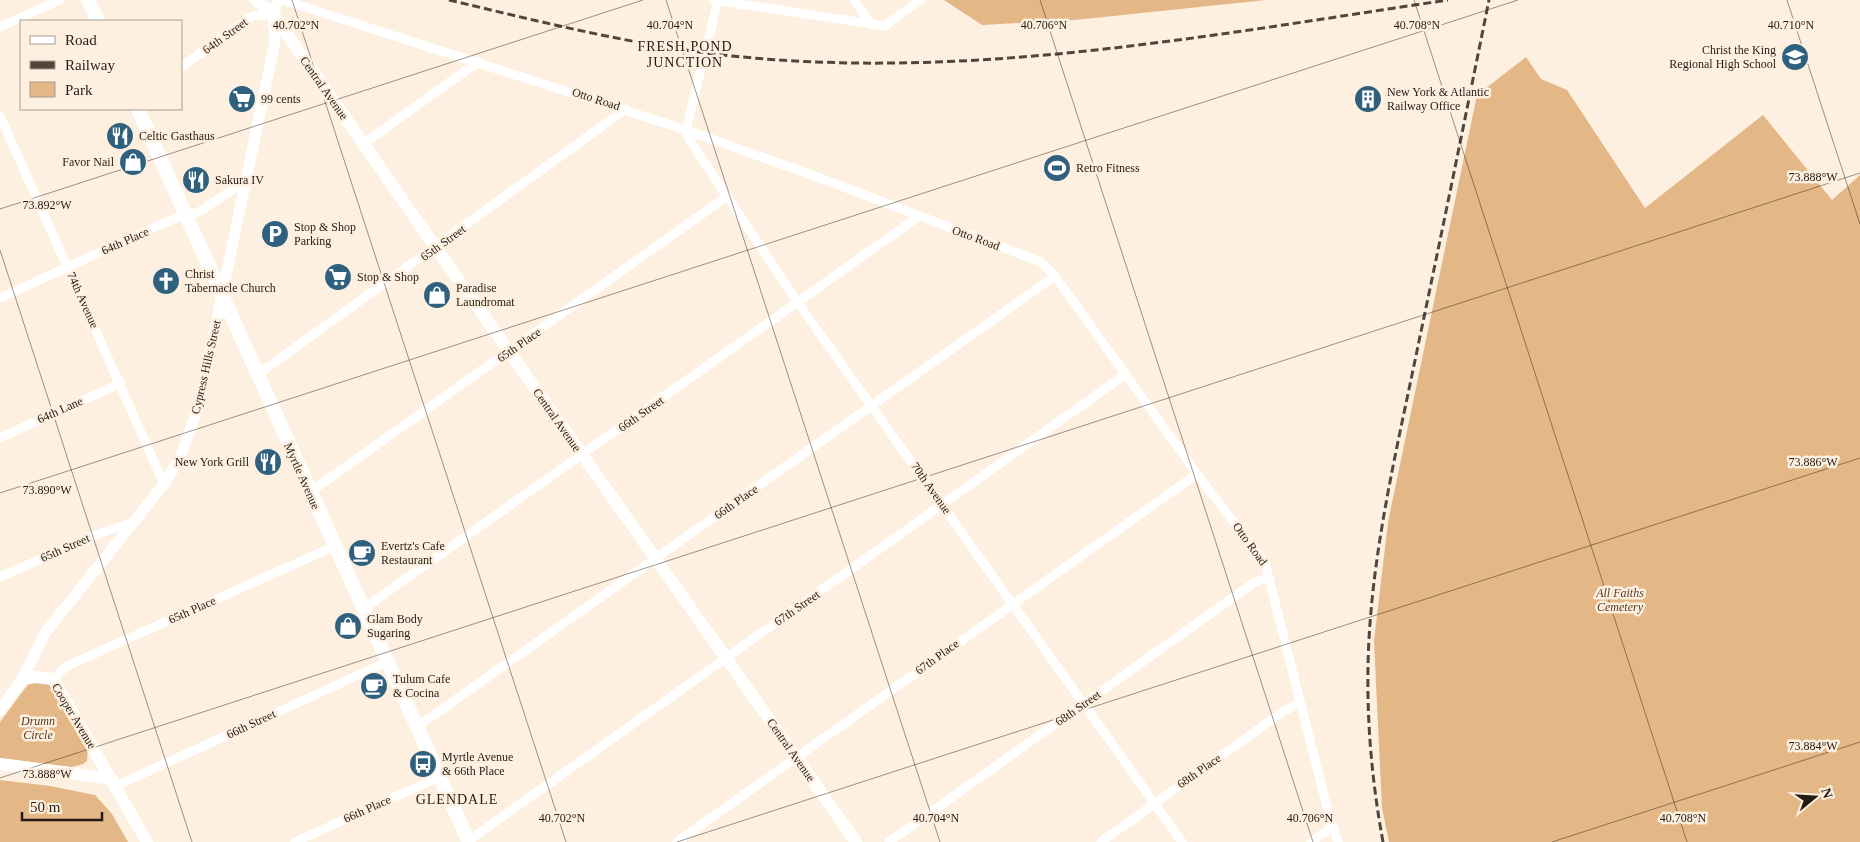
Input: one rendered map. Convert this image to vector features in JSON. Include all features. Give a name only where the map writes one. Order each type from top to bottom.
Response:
[{"type":"main road","points":[[88,0],[98,20]]},
{"type":"main road","name":"Central Avenue","points":[[256,0],[273,14],[509,352],[856,842]]},
{"type":"main road","name":"Myrtle Avenue","points":[[138,110],[184,216],[468,841]]},
{"type":"main road","name":"Cooper Avenue","points":[[22,680],[34,677],[53,679],[147,842]]},
{"type":"main road","name":"Cypress Hills Street","points":[[0,710],[22,680]]},
{"type":"main road","points":[[0,764],[114,782]]},
{"type":"street","points":[[0,27],[60,0]]},
{"type":"street","name":"Cypress Hills Street","points":[[22,680],[45,633],[164,484],[180,458],[199,405],[222,298],[275,41],[273,14],[278,0]]},
{"type":"street","name":"Otto Road","points":[[283,0],[626,109],[812,175],[918,217],[1041,262],[1054,276],[1197,474],[1264,560],[1332,826],[1338,842]]},
{"type":"street","points":[[714,0],[884,26],[920,0]]},
{"type":"street","points":[[686,130],[718,0]]},
{"type":"street","points":[[854,0],[872,25]]},
{"type":"street","name":"64th Street","points":[[182,66],[252,16],[273,14]]},
{"type":"street","points":[[363,144],[478,62]]},
{"type":"street","name":"65th Street","points":[[257,374],[436,248],[626,109]]},
{"type":"street","name":"74th Avenue","points":[[0,116],[121,383],[164,484]]},
{"type":"street","name":"70th Avenue","points":[[686,130],[688,139],[798,303],[1085,703],[1182,842]]},
{"type":"street","name":"64th Place","points":[[0,298],[173,219],[199,212],[247,180]]},
{"type":"street","name":"65th Place","points":[[310,492],[726,197]]},
{"type":"street","name":"66th Street","points":[[363,610],[918,217]]},
{"type":"street","name":"66th Place","points":[[417,727],[1054,276]]},
{"type":"street","name":"67th Street","points":[[468,841],[1126,374]]},
{"type":"street","name":"64th Lane","points":[[0,438],[121,383]]},
{"type":"street","name":"67th Place","points":[[677,842],[1012,603],[1197,474]]},
{"type":"street","name":"65th Street","points":[[0,577],[98,534],[132,523]]},
{"type":"street","name":"65th Place","points":[[53,679],[67,666],[335,546]]},
{"type":"street","name":"68th Street","points":[[889,842],[1255,582],[1269,576]]},
{"type":"street","name":"66th Street","points":[[114,782],[387,662]]},
{"type":"street","name":"68th Place","points":[[1101,842],[1284,711],[1300,703]]},
{"type":"street","name":"66th Place","points":[[295,842],[439,777]]},
{"type":"street","points":[[1311,842],[1332,826]]},
{"type":"green space","points":[[944,0],[1266,0],[1075,20],[982,25]]},
{"type":"green space","name":"All Faiths Cemetery","points":[[1526,57],[1541,79],[1567,90],[1645,208],[1763,115],[1832,200],[1860,175],[1860,842],[1389,842],[1382,808],[1374,641],[1388,522],[1477,95]]},
{"type":"green space","name":"Drumn Circle","points":[[37,680],[49,684],[88,745],[87,761],[83,764],[72,767],[0,758],[0,722],[29,683]]},
{"type":"green space","points":[[0,780],[50,786],[95,795],[112,814],[128,842],[0,842]]},
{"type":"railway","points":[[449,0],[625,40],[696,52],[822,62],[912,63],[1002,58],[1180,40],[1448,0]]},
{"type":"railway","points":[[1383,842],[1374,785],[1368,698],[1371,611],[1379,543],[1391,475],[1489,0]]},
{"type":"place","name":"Christ the King Regional High School","points":[[1795,57]]},
{"type":"place","name":"99 cents","points":[[242,99]]},
{"type":"place","name":"New York & Atlantic Railway Office","points":[[1368,99]]},
{"type":"place","name":"Celtic Gasthaus","points":[[120,136]]},
{"type":"place","name":"Favor Nail","points":[[133,162]]},
{"type":"place","name":"Retro Fitness","points":[[1057,168]]},
{"type":"place","name":"Sakura IV","points":[[196,180]]},
{"type":"place","name":"Stop & Shop Parking","points":[[275,234]]},
{"type":"place","name":"Stop & Shop","points":[[338,277]]},
{"type":"place","name":"Christ Tabernacle Church","points":[[166,281]]},
{"type":"place","name":"Paradise Laundromat","points":[[437,295]]},
{"type":"place","name":"New York Grill","points":[[268,462]]},
{"type":"place","name":"Evertz's Cafe Restaurant","points":[[362,553]]},
{"type":"place","name":"Glam Body Sugaring","points":[[348,626]]},
{"type":"place","name":"Tulum Cafe & Cocina","points":[[374,686]]},
{"type":"place","name":"Myrtle Avenue & 66th Place","points":[[423,764]]},
{"type":"district","name":"FRESH POND JUNCTION","points":[[685,54]]},
{"type":"district","name":"GLENDALE","points":[[457,799]]}]
